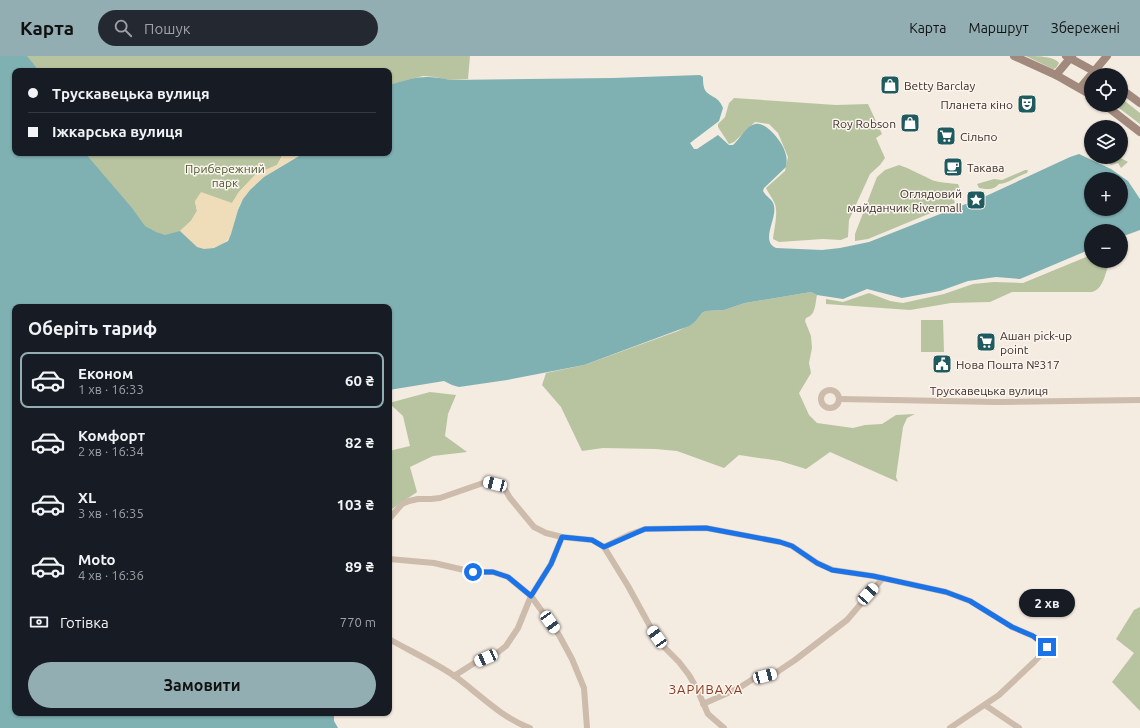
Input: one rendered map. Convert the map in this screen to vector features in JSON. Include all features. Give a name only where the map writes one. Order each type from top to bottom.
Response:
[{"type":"main road","points":[[1014,56],[1056,75],[1084,91]]},
{"type":"main road","points":[[1100,68],[1107,56]]},
{"type":"main road","points":[[1056,75],[1069,57],[1088,68]]},
{"type":"main road","points":[[1080,88],[1084,84]]},
{"type":"main road","points":[[1128,94],[1140,103]]},
{"type":"main road","points":[[1114,112],[1140,132]]},
{"type":"street","name":"Трускавецька вулиця","points":[[839,399],[997,402],[1140,400]]},
{"type":"street","points":[[392,516],[402,504],[408,501],[440,498],[486,482],[503,486],[510,498],[534,527],[546,533],[562,537],[592,540],[604,547],[651,628],[663,646],[679,662],[689,675],[708,714],[724,728]]},
{"type":"street","points":[[604,547],[645,529],[706,528],[780,542],[792,546],[817,563],[832,570],[883,578],[946,592],[970,601],[1012,627],[1033,636],[1047,647]]},
{"type":"street","points":[[454,676],[476,662],[497,653],[506,646],[518,628],[531,596],[551,564],[562,537]]},
{"type":"street","points":[[392,559],[434,563],[473,572],[493,572],[508,577],[531,596],[559,635],[572,659],[584,688],[587,728]]},
{"type":"street","points":[[703,704],[739,688],[753,679],[777,672],[795,660],[847,620],[883,578]]},
{"type":"street","points":[[950,728],[999,695],[1055,640]]},
{"type":"street","points":[[392,641],[454,676],[498,709],[520,724],[530,728]]},
{"type":"street","points":[[985,705],[1019,728]]},
{"type":"green space","points":[[0,56],[470,56],[468,79],[450,80],[423,76],[392,84],[392,68],[12,68]]},
{"type":"green space","points":[[1026,56],[1040,56],[1053,59],[1059,63],[1056,68],[1053,69]]},
{"type":"green space","points":[[734,98],[836,105],[868,104],[882,134],[876,138],[885,158],[870,174],[849,220],[848,237],[841,240],[823,239],[779,242],[773,239],[776,210],[773,200],[766,188],[785,171],[788,157],[778,133],[769,124],[755,122],[734,142],[729,144],[718,127],[718,124],[725,117],[729,103]]},
{"type":"green space","points":[[1128,104],[1140,113],[1140,124],[1124,112],[1128,112]]},
{"type":"green space","name":"Прибережний парк","points":[[56,156],[282,156],[277,165],[256,174],[239,192],[232,203],[195,201],[197,211],[191,221],[180,231],[179,255]]},
{"type":"green space","points":[[1119,164],[1126,164],[1121,168]]},
{"type":"green space","points":[[899,165],[932,180],[958,184],[960,189],[951,192],[955,203],[868,239],[855,241],[855,234],[877,177],[885,170]]},
{"type":"green space","points":[[1028,170],[1027,173],[1006,183],[999,184],[992,189],[979,188],[977,184],[994,179],[1002,180]]},
{"type":"green space","points":[[1084,258],[1084,268],[1108,268],[1102,284],[1092,292],[1012,292],[990,302],[951,303],[910,310],[826,304],[826,299],[843,302],[869,293],[890,301],[903,303],[944,294],[973,284],[994,282],[1023,283]]},
{"type":"green space","points":[[811,292],[817,295],[815,305],[812,314],[806,318],[805,321],[811,336],[812,348],[809,363],[811,373],[799,393],[809,415],[817,423],[853,428],[865,425],[882,424],[896,415],[915,414],[907,418],[903,427],[896,477],[898,482],[830,452],[806,469],[780,461],[739,455],[724,468],[677,451],[603,448],[582,451],[561,407],[542,385],[546,373],[584,365],[678,331],[695,322],[702,313],[706,311],[724,310],[745,303]]},
{"type":"green space","points":[[921,320],[943,320],[944,352],[921,352]]},
{"type":"green space","points":[[430,392],[456,395],[448,414],[445,436],[467,452],[433,456],[410,467],[417,492],[392,509],[392,450],[410,446],[403,416],[392,406],[392,402]]},
{"type":"green space","points":[[1140,607],[1140,711],[1112,682],[1134,653],[1116,639],[1134,610]]},
{"type":"sand","points":[[283,156],[299,156],[255,185],[243,199],[231,234],[222,244],[217,247],[207,249],[198,248],[195,247],[180,231],[191,221],[197,211],[195,201],[201,192],[232,203],[239,192],[256,174],[277,165]]},
{"type":"water","points":[[0,56],[27,56],[37,68],[12,68],[12,156],[88,156],[132,208],[145,226],[165,235],[180,231],[197,247],[204,249],[214,248],[228,241],[238,210],[243,199],[250,190],[264,177],[299,156],[392,156],[392,84],[425,77],[450,80],[613,78],[700,75],[703,77],[703,85],[707,93],[719,101],[723,108],[719,121],[690,143],[694,149],[697,149],[718,135],[729,145],[733,145],[746,130],[755,124],[759,124],[769,129],[778,138],[784,148],[787,161],[786,167],[764,188],[763,191],[774,206],[769,240],[771,245],[776,248],[822,250],[869,242],[986,196],[1079,154],[1084,156],[1084,164],[1100,164],[1115,172],[1084,172],[1084,216],[1128,216],[1128,181],[1140,199],[1140,230],[1128,234],[1128,224],[1084,224],[1084,252],[1020,279],[996,277],[968,281],[940,291],[902,298],[867,289],[843,299],[817,295],[811,292],[745,303],[724,310],[706,311],[689,326],[584,365],[507,380],[459,387],[444,381],[392,390],[392,304],[12,304],[12,716],[334,716],[334,721],[338,728],[0,728]]},
{"type":"place","name":"Betty Barclay","points":[[890,85]]},
{"type":"place","name":"Планета кіно","points":[[1027,104]]},
{"type":"place","name":"Roy Robson","points":[[910,123]]},
{"type":"place","name":"Сільпо","points":[[946,136]]},
{"type":"place","name":"Такава","points":[[953,167]]},
{"type":"place","name":"Оглядовий майданчик Rivermall","points":[[976,200]]},
{"type":"place","name":"Ашан pick-up point","points":[[986,342]]},
{"type":"place","name":"Нова Пошта №317","points":[[942,364]]},
{"type":"district","name":"ЗАРИВАХА","points":[[706,689]]},
{"type":"route","points":[[473,572],[493,572],[508,577],[531,596],[551,564],[562,537],[592,540],[604,547],[645,529],[706,528],[780,542],[800,550],[817,563],[832,570],[873,576],[946,592],[970,601],[1012,627],[1033,636],[1047,647]]}]
